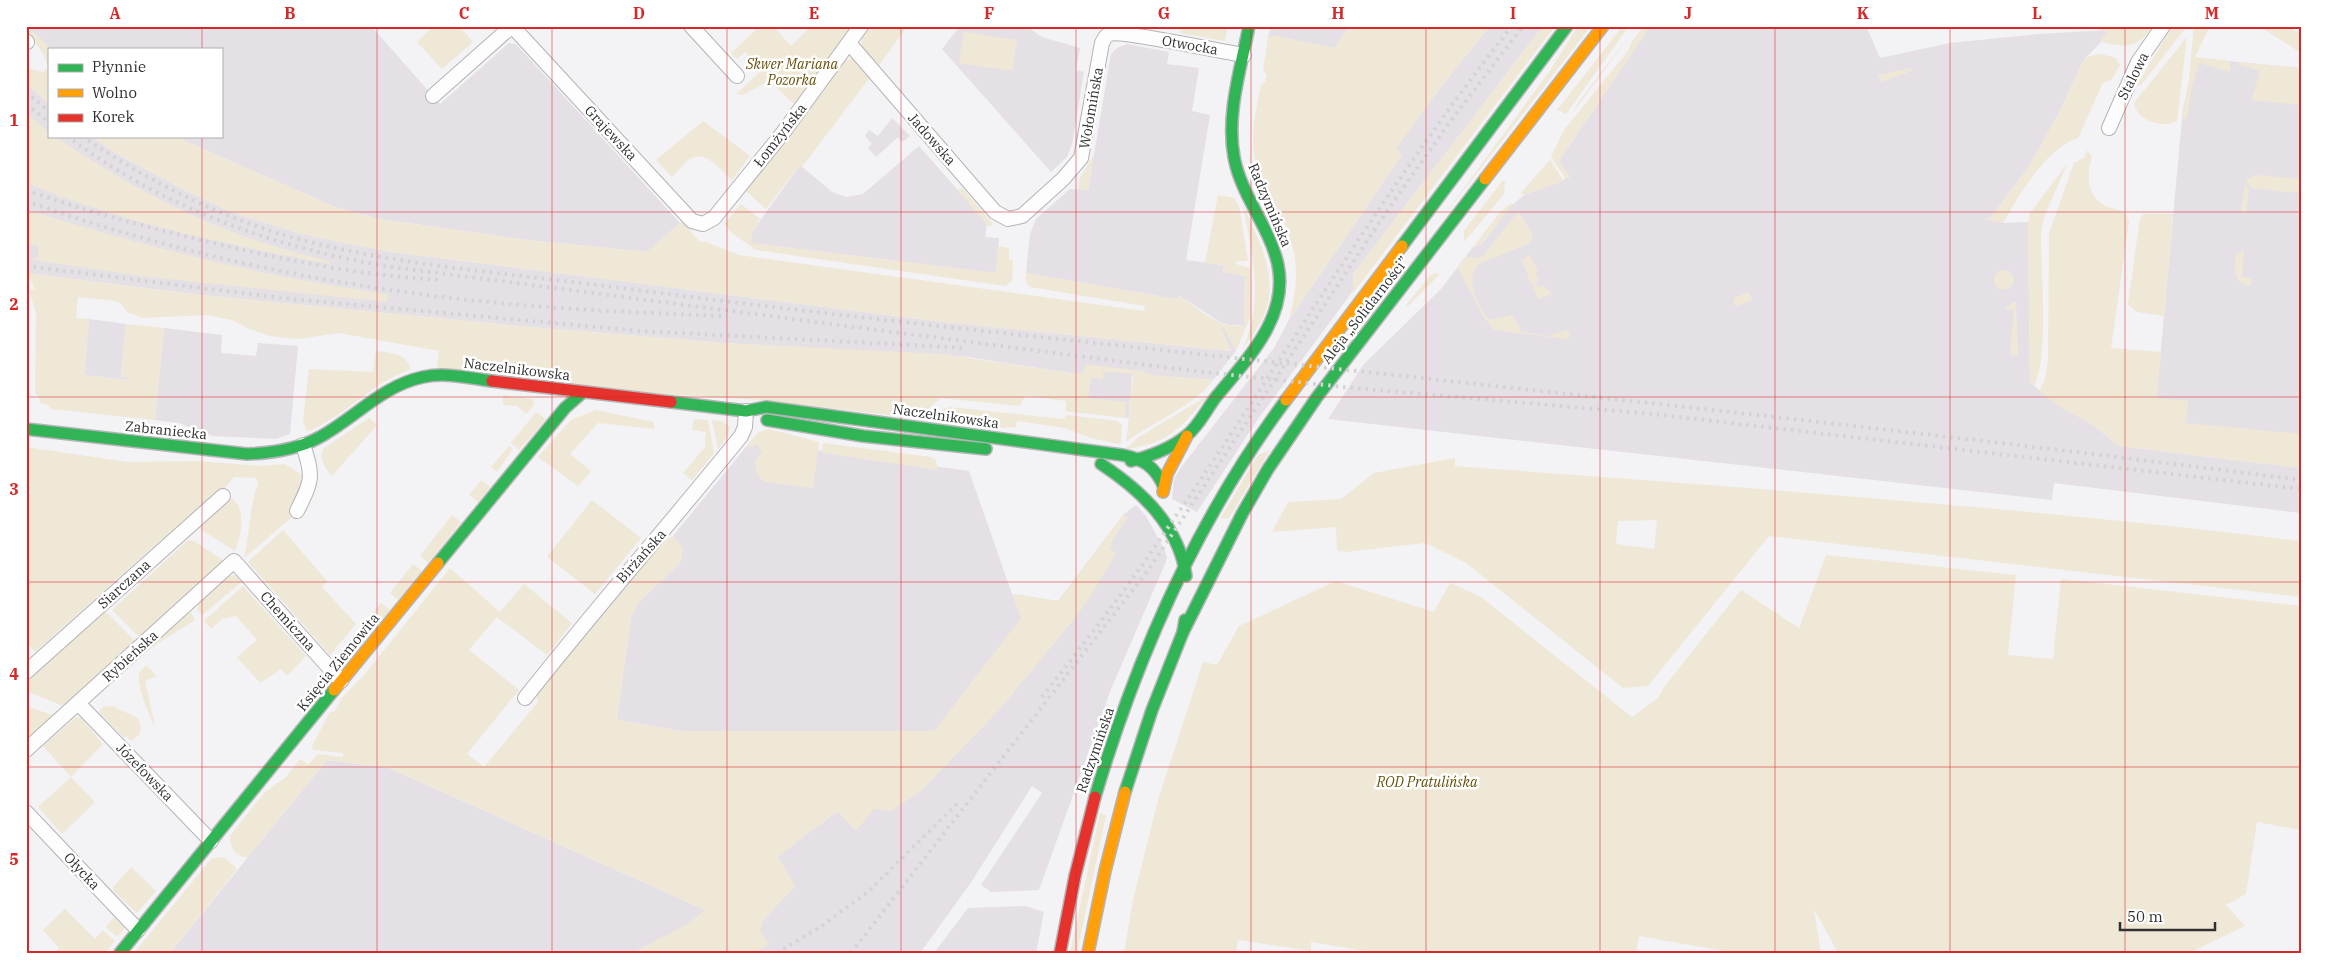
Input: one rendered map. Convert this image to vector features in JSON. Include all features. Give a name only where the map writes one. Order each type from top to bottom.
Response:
[{"type":"main road","name":"Radzymińska","points":[[1141,459],[1170,447],[1188,434],[1256,346],[1274,314],[1279,293],[1280,272],[1275,252],[1239,175],[1234,151],[1234,117],[1249,26]]},
{"type":"main road","name":"Aleja „Solidarności”","points":[[1186,566],[1257,438],[1567,26]]},
{"type":"main road","name":"Aleja „Solidarności”","points":[[1183,632],[1242,514],[1268,469],[1317,397],[1602,26]]},
{"type":"main road","name":"Naczelnikowska","points":[[303,445],[330,431],[394,385],[422,375],[444,375],[582,393],[746,411],[766,407],[1085,449],[1141,459]]},
{"type":"main road","name":"Księcia Ziemowita","points":[[120,953],[524,456],[560,414],[582,393]]},
{"type":"main road","name":"Naczelnikowska","points":[[746,411],[764,419],[811,428],[995,450]]},
{"type":"main road","name":"Zabraniecka","points":[[26,429],[247,454],[276,452],[303,445]]},
{"type":"main road","points":[[1163,517],[1164,487],[1167,474],[1188,434]]},
{"type":"main road","points":[[1011,452],[1101,464],[1141,459],[1153,466],[1164,487]]},
{"type":"main road","points":[[1088,953],[1103,874],[1132,766],[1183,632],[1186,566],[1163,517],[1140,483],[1141,459]]},
{"type":"main road","points":[[1101,464],[1122,477],[1140,483]]},
{"type":"main road","name":"Radzymińska","points":[[1060,953],[1090,812],[1108,755],[1145,654],[1186,566]]},
{"type":"street","points":[[432,96],[512,26]]},
{"type":"street","name":"Grajewska","points":[[512,26],[692,221],[703,224],[714,218]]},
{"type":"street","points":[[691,26],[737,76]]},
{"type":"street","name":"Łomżyńska","points":[[714,218],[782,134],[862,26]]},
{"type":"street","name":"Stalowa","points":[[2110,128],[2138,62],[2163,26]]},
{"type":"street","name":"Otwocka","points":[[1106,36],[1113,33],[1244,55]]},
{"type":"street","name":"Wołomińska","points":[[1022,216],[1063,180],[1081,158],[1102,42],[1106,36]]},
{"type":"street","name":"Jadowska","points":[[849,42],[995,212],[1008,219],[1022,216]]},
{"type":"street","name":"Birżańska","points":[[526,698],[614,586],[656,542],[741,436],[745,427],[746,411]]},
{"type":"street","points":[[297,511],[308,490],[312,471],[303,445]]},
{"type":"street","name":"Siarczana","points":[[26,672],[223,496]]},
{"type":"street","name":"Chemiczna","points":[[234,561],[341,681]]},
{"type":"street","name":"Rybieńska","points":[[26,750],[234,561]]},
{"type":"street","name":"Józefowska","points":[[78,703],[211,841]]},
{"type":"street","name":"Ołycka","points":[[26,812],[138,930]]},
{"type":"shaded area","points":[[27,26],[371,26],[440,104],[509,43],[516,44],[680,223],[647,252],[527,240],[379,219],[335,207],[179,138],[222,138],[222,48],[50,48]]},
{"type":"shaded area","points":[[960,26],[1026,26],[1042,37],[1080,48],[1076,70],[1084,72],[1072,144],[1067,157],[1051,172],[942,49]]},
{"type":"shaded area","points":[[1271,26],[1350,26],[1334,48],[1268,37]]},
{"type":"shaded area","points":[[1490,26],[1543,26],[1353,274],[1353,291],[1258,419],[1197,512],[1172,499],[1174,479],[1182,466],[1274,348],[1289,320],[1402,155],[1395,149],[1439,89]]},
{"type":"shaded area","points":[[1650,26],[1866,26],[1880,58],[1950,43],[2039,34],[2108,30],[2101,42],[2083,61],[2059,113],[2028,168],[1991,217],[1985,219],[2003,223],[2028,222],[2030,382],[2046,396],[2093,425],[2119,446],[2301,468],[2301,513],[2054,483],[2052,500],[1328,419],[1363,365],[1441,289],[1473,247],[1482,244],[1511,206],[1524,195],[1570,177],[1559,161]]},
{"type":"shaded area","points":[[1127,44],[1169,52],[1167,64],[1199,68],[1192,111],[1210,115],[1186,260],[1224,265],[1223,272],[1245,276],[1244,325],[1230,325],[1220,322],[1180,296],[1175,299],[1026,273],[1030,234],[1036,219],[1070,189],[1088,190],[1111,54],[1117,48]]},
{"type":"shaded area","points":[[2195,58],[2301,68],[2301,441],[2154,425],[2183,108]]},
{"type":"shaded area","points":[[26,83],[48,103],[48,138],[94,138],[112,151],[184,190],[229,211],[301,234],[392,252],[935,321],[1231,351],[1220,326],[1224,327],[1236,351],[1213,380],[1134,374],[1132,377],[1129,418],[1066,411],[1069,373],[968,357],[724,343],[519,326],[201,295],[27,273]]},
{"type":"shaded area","points":[[892,118],[910,136],[902,142],[898,137],[876,157],[868,148],[872,144],[865,136],[869,130],[878,136]]},
{"type":"shaded area","points":[[919,146],[987,223],[985,237],[999,238],[996,273],[750,243],[752,232],[800,165],[832,192],[846,197],[863,194]]},
{"type":"shaded area","points":[[89,319],[126,324],[121,376],[127,377],[127,380],[84,375]]},
{"type":"shaded area","points":[[164,328],[222,335],[221,353],[256,356],[258,343],[298,346],[290,434],[276,439],[213,436],[179,423],[155,420]]},
{"type":"shaded area","points":[[751,441],[969,471],[1012,594],[1058,601],[1123,515],[1136,505],[1146,516],[1167,558],[1111,689],[1039,890],[991,892],[981,885],[1042,793],[1032,786],[970,884],[920,953],[170,953],[327,760],[389,768],[705,910],[838,811],[856,830],[933,732],[681,731],[617,720],[631,616],[639,602],[680,563],[683,548],[673,536]]},
{"type":"shaded area","points":[[1025,906],[1044,912],[1036,953],[934,953],[968,908]]},
{"type":"green space","points":[[27,26],[50,48],[48,48],[48,68],[40,49],[26,33]]},
{"type":"green space","points":[[434,26],[459,26],[473,42],[442,69],[417,42]]},
{"type":"green space","name":"Skwer Mariana Pozorka","points":[[760,26],[773,26],[791,46],[811,26],[855,26],[794,104],[769,81],[743,95],[736,94],[762,70],[745,52],[737,59],[731,53]]},
{"type":"green space","name":"Skwer Mariana Pozorka","points":[[869,26],[907,26],[878,67],[863,48],[862,38]]},
{"type":"green space","points":[[1181,26],[1228,26],[1225,41],[1180,33]]},
{"type":"green space","points":[[1350,26],[1490,26],[1439,89],[1396,149],[1402,155],[1289,320],[1295,287],[1295,259],[1288,232],[1260,177],[1253,147],[1254,126],[1261,85],[1265,82],[1267,75],[1263,71],[1268,37],[1277,36],[1334,48]]},
{"type":"green space","points":[[1543,26],[1555,26],[1353,293],[1353,274]]},
{"type":"green space","points":[[1578,26],[1591,26],[1442,218],[1549,72]]},
{"type":"green space","points":[[1629,26],[1566,114],[1557,110],[1622,27]]},
{"type":"green space","points":[[1637,26],[1572,114],[1577,104]]},
{"type":"green space","points":[[1644,26],[1649,28],[1559,161],[1570,177],[1566,179],[1551,157],[1564,130],[1628,51],[1632,41]]},
{"type":"green space","points":[[2101,26],[2153,26],[2136,43],[2118,45],[2101,42],[2107,31],[2098,30]]},
{"type":"green space","points":[[2172,26],[2187,26],[2141,85],[2137,86]]},
{"type":"green space","points":[[2194,26],[2210,26],[2195,57],[2230,61],[2230,72],[2199,63],[2191,91],[2187,119],[2182,118],[2189,78]]},
{"type":"green space","points":[[2259,26],[2288,26],[2301,34],[2301,53]]},
{"type":"green space","points":[[964,32],[1017,40],[1012,71],[959,63]]},
{"type":"green space","points":[[2187,37],[2177,121],[2159,124],[2145,119],[2140,115],[2134,103]]},
{"type":"green space","points":[[2101,54],[2116,58],[2120,65],[2112,79],[2103,83],[2078,138],[2066,143],[2044,162],[2025,186],[2003,223],[1984,220],[1991,217],[2028,168],[2059,113],[2083,61],[2090,56]]},
{"type":"green space","name":"Skwer Mariana Pozorka","points":[[853,59],[871,76],[802,167],[800,165],[766,209],[746,191],[844,60]]},
{"type":"green space","points":[[2240,62],[2301,68],[2301,105],[2252,100],[2260,71],[2239,65]]},
{"type":"green space","points":[[26,68],[43,72],[48,68],[48,103],[26,83]]},
{"type":"green space","points":[[1911,68],[1912,71],[1881,82],[1878,75]]},
{"type":"green space","points":[[26,113],[48,131],[48,138],[58,138],[153,196],[220,227],[255,240],[330,261],[330,264],[214,241],[138,221],[100,210],[26,183]]},
{"type":"green space","points":[[703,121],[750,156],[732,180],[717,165],[705,158],[692,158],[672,177],[656,160]]},
{"type":"green space","points":[[94,138],[179,138],[335,207],[379,219],[527,240],[647,252],[682,221],[700,242],[706,242],[739,255],[1144,311],[1145,306],[1030,287],[1026,282],[1026,273],[1175,299],[1180,296],[1218,322],[1235,326],[1244,325],[1245,276],[1223,272],[1224,265],[1205,263],[1218,195],[1234,198],[1239,206],[1248,261],[1237,261],[1236,264],[1250,268],[1250,318],[1236,351],[1224,327],[1221,326],[1231,351],[935,321],[392,252],[301,234],[229,211],[184,190],[112,151]]},
{"type":"green space","points":[[2087,150],[2092,157],[2089,170],[2090,188],[2101,203],[2121,211],[2127,216],[2129,221],[2111,348],[2161,352],[2157,398],[2188,401],[2186,423],[2301,434],[2301,468],[2119,446],[2093,425],[2060,407],[2039,391],[2045,379],[2048,360],[2049,233],[2074,163],[2085,157]]},
{"type":"green space","points":[[1094,154],[1088,190],[1078,189],[1080,178]]},
{"type":"green space","points":[[1550,160],[1564,181],[1524,195],[1521,193]]},
{"type":"green space","points":[[2067,164],[2044,217],[2041,236],[2043,336],[2039,373],[2034,386],[2030,382],[2028,222],[2030,213]]},
{"type":"green space","points":[[2256,175],[2300,179],[2298,193],[2251,188],[2246,180]]},
{"type":"green space","points":[[1503,180],[1505,182],[1504,194],[1464,242],[1464,231]]},
{"type":"green space","points":[[2245,182],[2249,190],[2246,215],[2241,210]]},
{"type":"green space","points":[[962,188],[993,224],[989,227],[957,190]]},
{"type":"green space","points":[[1511,203],[1513,204],[1482,244],[1473,247],[1500,212]]},
{"type":"green space","points":[[741,204],[760,219],[752,232],[751,243],[996,273],[998,246],[1009,248],[1009,260],[1013,261],[1012,281],[1005,286],[756,250],[733,234],[724,224]]},
{"type":"green space","points":[[1243,205],[1264,254],[1269,281],[1269,294],[1267,307],[1262,319],[1242,350],[1249,333],[1255,297],[1253,260]]},
{"type":"green space","points":[[31,211],[119,237],[208,260],[297,279],[388,294],[387,302],[149,277],[33,260],[33,258],[38,257],[39,245],[26,244],[26,223]]},
{"type":"green space","points":[[1520,213],[1533,235],[1530,243],[1479,264],[1475,270],[1472,284],[1477,300],[1490,320],[1512,315],[1522,332],[1549,336],[1567,330],[1570,333],[1568,339],[1494,330],[1482,315],[1458,267],[1466,257],[1476,258],[1484,255],[1516,214]]},
{"type":"green space","points":[[2144,214],[2173,214],[2164,316],[2137,312],[2128,304],[2140,218]]},
{"type":"green space","points":[[2244,250],[2242,277],[2251,278],[2251,286],[2240,282],[2236,275],[2236,255]]},
{"type":"green space","points":[[1530,255],[1538,272],[1536,273],[1539,281],[1531,284],[1522,260]]},
{"type":"green space","points":[[2000,270],[2008,270],[2014,276],[2014,284],[2008,290],[2000,290],[1994,284],[1994,276]]},
{"type":"green space","points":[[27,273],[201,295],[519,326],[724,343],[942,354],[1069,373],[1084,373],[1085,364],[1142,371],[1152,375],[1213,380],[1184,406],[1126,442],[1129,403],[1134,374],[1103,371],[1103,379],[1091,378],[1088,398],[1126,402],[1125,418],[1066,411],[1066,401],[1025,396],[1020,406],[941,398],[931,406],[929,420],[763,400],[657,394],[544,381],[544,375],[474,367],[473,371],[437,368],[439,351],[339,333],[297,339],[270,336],[247,328],[232,320],[206,315],[143,318],[127,312],[116,301],[78,297],[76,318],[89,319],[84,375],[126,380],[127,377],[121,377],[126,324],[164,328],[155,420],[51,409],[48,405],[40,403],[39,396],[35,393],[36,313],[29,290],[35,289]]},
{"type":"green space","points":[[1435,273],[1440,274],[1408,306],[1406,305],[1429,277]]},
{"type":"green space","points":[[1536,283],[1538,287],[1543,285],[1552,294],[1538,299],[1532,285]]},
{"type":"green space","points":[[1749,292],[1752,300],[1738,306],[1734,305],[1734,298]]},
{"type":"green space","points":[[2015,302],[2018,356],[2010,355],[2014,310],[2006,309],[2005,307]]},
{"type":"green space","points":[[376,351],[401,356],[411,369],[384,382],[322,425],[309,431],[306,430],[303,420],[309,369],[373,372]]},
{"type":"green space","points":[[503,395],[533,399],[534,405],[526,414],[517,406],[503,405]]},
{"type":"green space","points":[[1207,396],[1190,417],[1163,439],[1139,447],[1125,449],[1139,437]]},
{"type":"green space","points":[[949,407],[1064,419],[1066,415],[1117,421],[1122,425],[1121,443],[1091,438],[1065,428],[1017,421],[1016,427],[985,429],[938,421],[941,410]]},
{"type":"green space","points":[[596,410],[654,422],[654,429],[598,423],[570,454],[591,471],[578,486],[538,457],[571,420]]},
{"type":"green space","points":[[536,412],[546,419],[519,450],[511,443]]},
{"type":"green space","points":[[369,418],[377,425],[332,476],[323,464],[323,449]]},
{"type":"green space","points":[[694,419],[708,420],[714,453],[692,480],[683,473],[705,447],[706,432],[692,430]]},
{"type":"green space","points":[[712,420],[721,421],[730,427],[728,436],[718,449]]},
{"type":"green space","points":[[769,429],[819,442],[813,488],[766,482],[759,476],[756,471],[755,461],[762,452],[757,444],[750,448],[748,444],[759,432]]},
{"type":"green space","points":[[823,443],[931,457],[936,460],[938,470],[822,453]]},
{"type":"green space","points":[[509,446],[513,449],[497,472],[491,467]]},
{"type":"green space","points":[[26,447],[128,462],[196,461],[261,466],[285,464],[305,477],[293,516],[244,558],[253,502],[258,484],[256,478],[234,477],[225,488],[162,539],[35,652],[26,641]]},
{"type":"green space","points":[[1270,450],[1229,518],[1220,519],[1258,455]]},
{"type":"green space","points":[[1455,458],[1455,466],[1984,508],[2301,541],[2301,597],[1769,536],[1648,686],[1623,688],[1466,563],[1425,543],[1346,552],[1337,550],[1336,527],[1272,532],[1288,502],[1341,499],[1374,473]],"holes":[[[1657,520],[1654,549],[1616,544],[1618,521]]]},
{"type":"green space","points":[[481,480],[490,487],[478,502],[469,495]]},
{"type":"green space","points":[[230,498],[236,502],[239,508],[242,522],[235,551],[194,525],[223,500]]},
{"type":"green space","points":[[592,500],[641,538],[595,594],[547,557]]},
{"type":"green space","points":[[452,515],[461,522],[428,563],[420,556]]},
{"type":"green space","points":[[1123,515],[1128,517],[1113,539],[1110,549],[1116,553],[1092,594],[1075,618],[1001,708],[921,791],[891,811],[874,809],[856,831],[837,811],[778,857],[795,886],[763,921],[760,931],[769,944],[754,953],[632,953],[686,925],[705,910],[389,768],[327,760],[247,858],[236,853],[232,848],[230,836],[264,793],[286,777],[300,759],[308,765],[318,754],[343,757],[343,753],[314,750],[311,748],[330,712],[335,711],[342,698],[365,674],[450,568],[500,612],[524,584],[572,623],[547,655],[497,617],[469,650],[519,690],[467,754],[484,767],[538,702],[536,693],[547,679],[654,552],[673,536],[683,548],[680,563],[639,602],[631,616],[617,720],[681,731],[934,731],[1021,618],[1012,594],[1058,601]]},
{"type":"green space","points":[[283,530],[327,581],[322,587],[356,624],[330,655],[248,562]]},
{"type":"green space","points":[[188,540],[194,541],[224,561],[140,638],[112,610]]},
{"type":"green space","name":"ROD Pratulińska","points":[[1826,555],[2016,575],[2008,655],[2053,659],[2061,579],[2301,606],[2301,830],[2257,822],[2246,894],[2226,905],[2245,926],[2189,953],[1838,953],[1814,909],[1821,953],[1735,953],[1639,936],[1636,953],[1377,953],[1311,942],[1311,951],[1238,940],[1236,953],[1124,953],[1133,900],[1158,800],[1203,662],[1217,665],[1239,626],[1336,581],[1434,612],[1450,583],[1481,597],[1632,717],[1658,698],[1664,687],[1741,590],[1799,628]]},
{"type":"green space","points":[[413,564],[422,571],[398,600],[390,593]]},
{"type":"green space","points":[[235,575],[244,580],[202,615],[198,610],[198,601],[224,577]]},
{"type":"green space","points":[[243,586],[306,656],[287,676],[281,669],[260,683],[237,657],[257,640],[236,616],[222,619],[211,629],[204,621]]},
{"type":"green space","points":[[381,603],[390,610],[342,666],[333,662]]},
{"type":"green space","points":[[103,609],[136,642],[63,706],[26,691],[26,678]]},
{"type":"green space","points":[[185,612],[191,613],[195,620],[149,649],[148,646]]},
{"type":"green space","points":[[146,665],[157,676],[145,681],[155,726],[144,701],[139,680],[141,670]]},
{"type":"green space","points":[[26,706],[55,716],[26,741]]},
{"type":"green space","points":[[112,706],[138,718],[141,726],[140,731],[131,741],[126,736],[124,738],[99,712],[103,707]]},
{"type":"green space","points":[[76,717],[81,718],[103,744],[71,777],[43,746]]},
{"type":"green space","points":[[71,777],[95,802],[62,834],[38,807]]},
{"type":"green space","points":[[1100,813],[1106,815],[1077,953],[1070,953]]},
{"type":"green space","points":[[225,858],[237,869],[170,953],[134,953],[211,859]]},
{"type":"green space","points":[[131,867],[156,891],[137,913],[113,891],[113,887]]},
{"type":"green space","points":[[65,909],[95,939],[103,930],[115,941],[105,953],[55,953],[59,948],[43,930]]},
{"type":"green space","points":[[114,917],[125,928],[117,937],[106,927]]},
{"type":"railway","points":[[1042,697],[1152,551],[1210,466],[1335,274],[1421,148],[1512,26]]},
{"type":"railway","points":[[851,953],[1149,569],[1385,214],[1447,126],[1523,26]]},
{"type":"railway","points":[[26,92],[48,110]]},
{"type":"railway","points":[[26,104],[48,121]]},
{"type":"railway","points":[[70,138],[104,162],[142,184],[181,204],[221,221],[305,249],[392,267],[1186,370],[1353,388],[1653,414],[2301,489]]},
{"type":"railway","points":[[85,138],[151,179],[199,203],[248,223],[274,232],[358,253],[446,267],[863,318],[1704,409],[2301,480]]},
{"type":"railway","points":[[26,190],[132,223],[257,253],[348,270],[440,280]]},
{"type":"railway","points":[[26,201],[142,238],[200,253],[260,267],[379,288],[499,303],[610,311],[722,316]]},
{"type":"railway","points":[[26,266],[281,298],[640,331],[967,348]]},
{"type":"railway","points":[[777,953],[823,925],[869,891],[960,801]]},
{"type":"traffic: fast","points":[[1131,461],[1167,448],[1180,441],[1195,428],[1216,397],[1252,353],[1271,320],[1277,303],[1280,284],[1278,265],[1269,238],[1243,185],[1234,157],[1232,141],[1235,91],[1249,26]]},
{"type":"traffic: fast","points":[[1402,246],[1567,26]]},
{"type":"traffic: fast","points":[[1183,632],[1242,514],[1268,469],[1317,397],[1485,179]]},
{"type":"traffic: fast","points":[[26,429],[247,454],[265,453],[292,448],[318,438],[381,395],[408,381],[440,375],[492,381]]},
{"type":"traffic: fast","points":[[438,563],[565,408],[582,393]]},
{"type":"traffic: fast","points":[[1095,797],[1130,692],[1173,590],[1225,492],[1254,445],[1286,400]]},
{"type":"traffic: fast","points":[[671,402],[746,411],[766,407],[1122,455],[1137,459],[1148,465],[1157,474],[1164,487]]},
{"type":"traffic: fast","points":[[767,420],[863,436],[986,449]]},
{"type":"traffic: fast","points":[[1101,464],[1131,486],[1156,511],[1176,541],[1186,576]]},
{"type":"traffic: fast","points":[[1125,792],[1152,710],[1183,632],[1185,620]]},
{"type":"traffic: fast","points":[[120,953],[334,690]]},
{"type":"traffic: slow","points":[[1485,179],[1603,26]]},
{"type":"traffic: slow","points":[[1286,400],[1402,246]]},
{"type":"traffic: slow","points":[[1163,492],[1167,474],[1187,436]]},
{"type":"traffic: slow","points":[[334,690],[438,563]]},
{"type":"traffic: slow","points":[[1088,953],[1105,871],[1125,792]]},
{"type":"traffic: jam","points":[[492,381],[671,402]]},
{"type":"traffic: jam","points":[[1060,953],[1075,876],[1095,797]]}]
